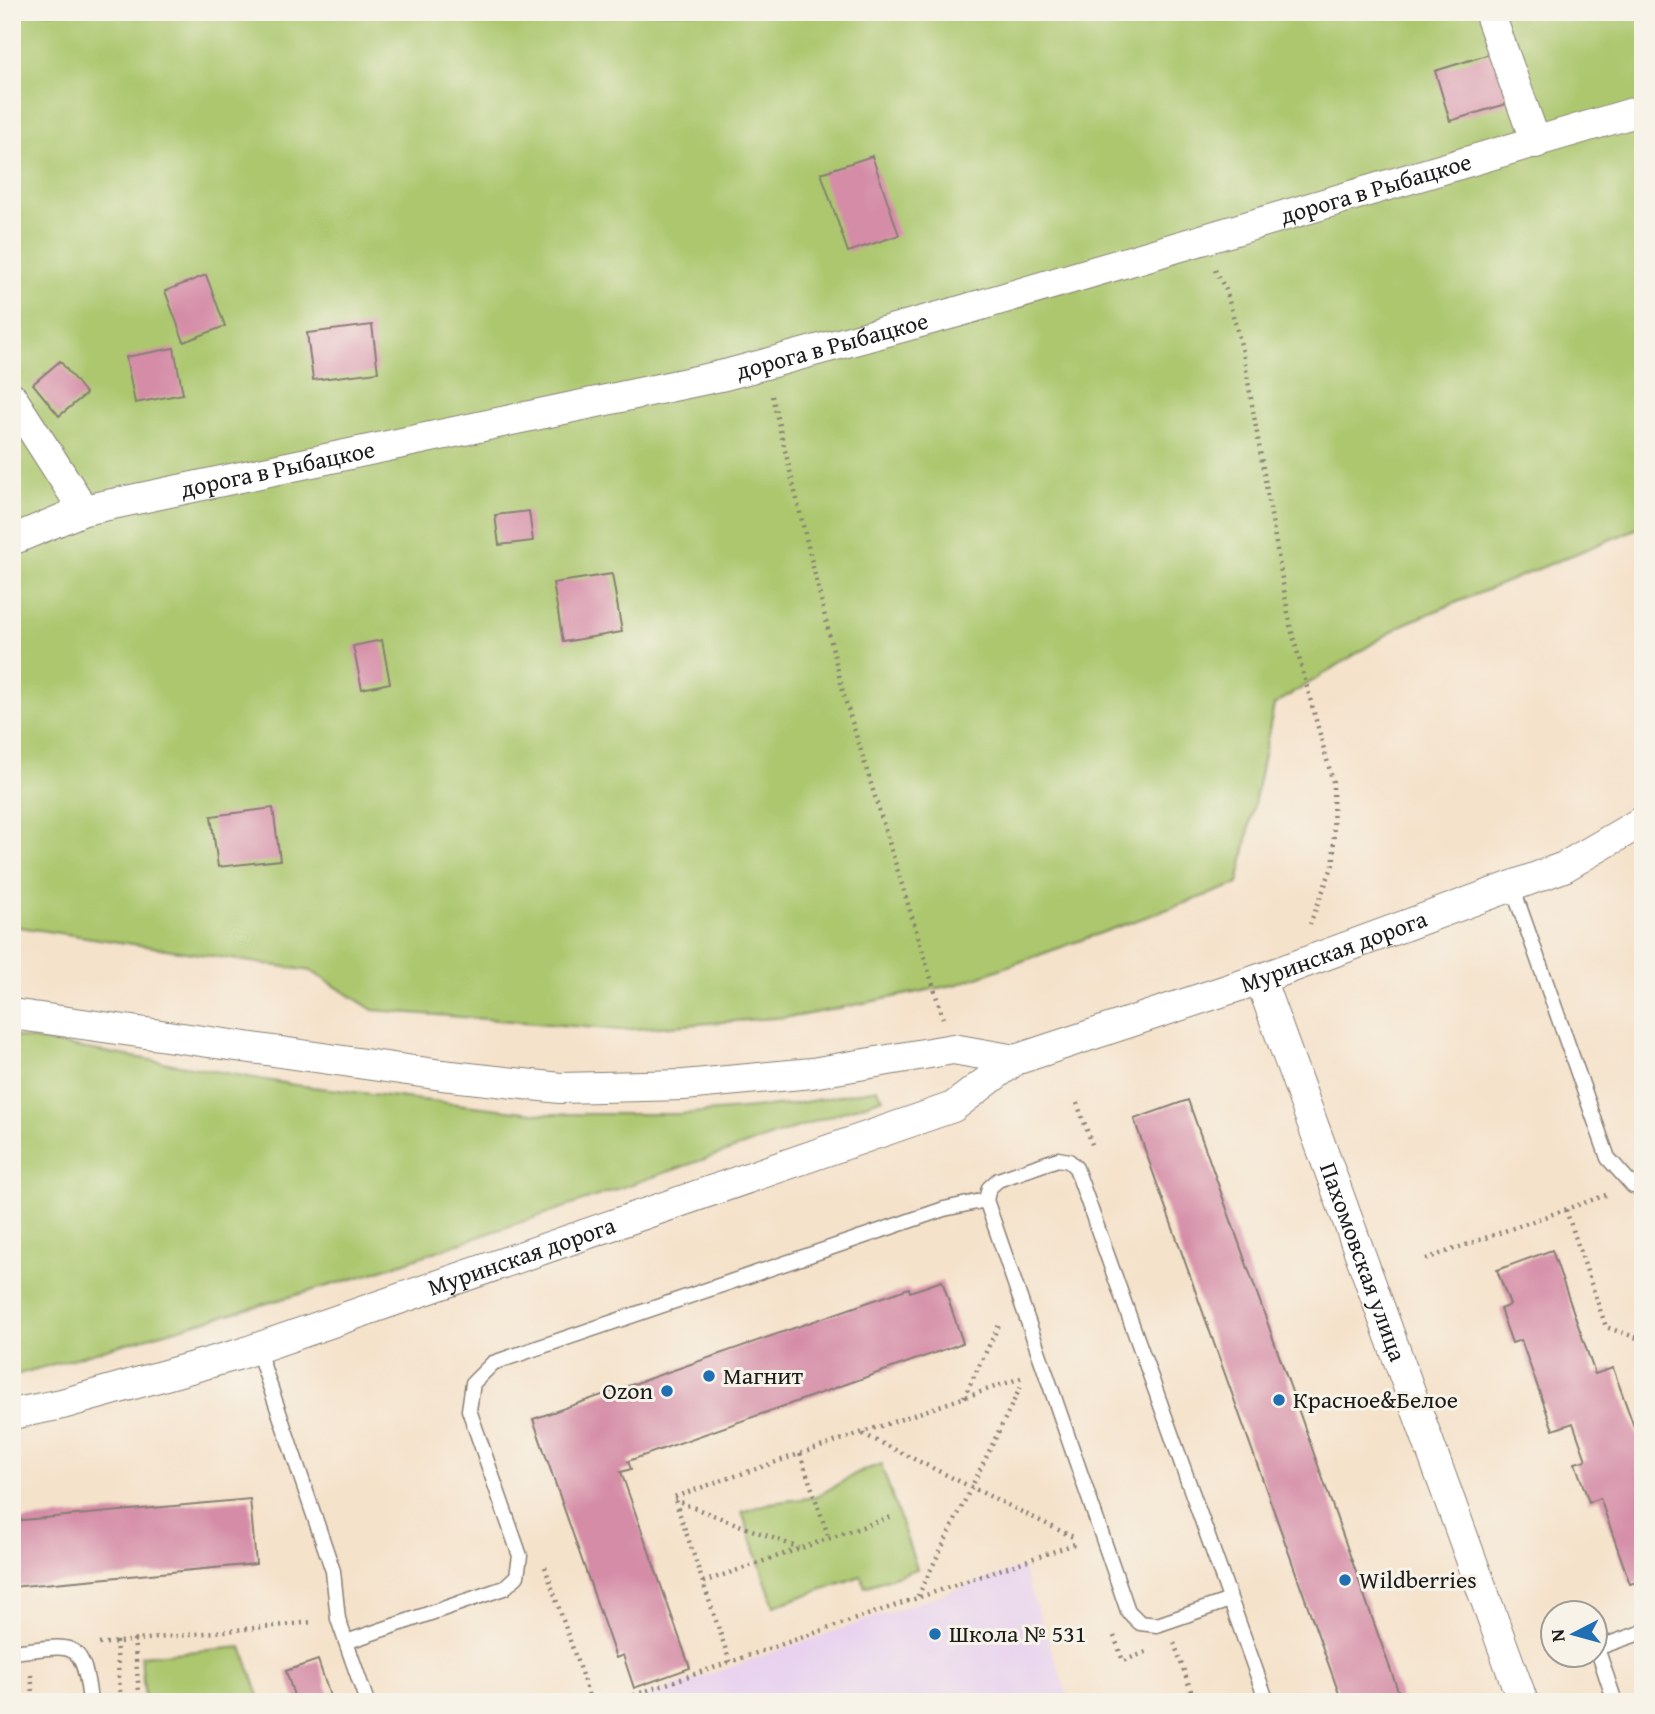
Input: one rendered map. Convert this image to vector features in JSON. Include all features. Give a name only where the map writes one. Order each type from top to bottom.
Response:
[{"type":"street","points":[[1489,12],[1536,143]]},
{"type":"street","name":"дорога в Рыбацкое","points":[[12,540],[85,510],[764,365],[1201,241],[1643,110]]},
{"type":"street","points":[[12,398],[85,510]]},
{"type":"street","name":"Муринская дорога","points":[[12,1414],[62,1404],[257,1348],[953,1107],[1014,1060],[1260,979],[1564,867],[1643,821]]},
{"type":"street","name":"Пахомовская улица","points":[[1260,979],[1523,1702]]},
{"type":"street","name":"Муринская дорога","points":[[12,1014],[442,1075],[561,1088],[684,1086],[812,1073],[953,1049],[1014,1060]]},
{"type":"lane","points":[[1512,886],[1608,1158],[1638,1186]]},
{"type":"lane","points":[[1230,1600],[1157,1625],[1140,1623],[1128,1611],[986,1200],[989,1188],[998,1180],[1058,1159],[1069,1161],[1076,1168],[1267,1702]]},
{"type":"lane","points":[[346,1642],[504,1588],[517,1576],[520,1556],[469,1410],[473,1383],[493,1363],[944,1209],[986,1200]]},
{"type":"lane","points":[[257,1348],[333,1571],[338,1619],[367,1702]]},
{"type":"lane","points":[[1615,1702],[1597,1648],[1643,1632]]},
{"type":"lane","points":[[12,1652],[65,1647],[79,1653],[86,1665],[90,1702]]},
{"type":"path","points":[[1201,241],[1226,290],[1242,352],[1290,625],[1333,782],[1334,862],[1313,920],[1304,930]]},
{"type":"path","points":[[764,365],[844,696],[953,1049]]},
{"type":"path","points":[[1426,1259],[1638,1186]]},
{"type":"path","points":[[1566,1210],[1606,1327],[1643,1339]]},
{"type":"path","points":[[964,1398],[1004,1315],[1008,1328]]},
{"type":"path","points":[[1021,1364],[1030,1390]]},
{"type":"path","points":[[674,1497],[1025,1377]]},
{"type":"path","points":[[918,1598],[1025,1377]]},
{"type":"path","points":[[861,1433],[1082,1541]]},
{"type":"path","points":[[800,1454],[829,1538]]},
{"type":"path","points":[[674,1497],[684,1504],[800,1548]]},
{"type":"path","points":[[674,1497],[730,1662]]},
{"type":"path","points":[[703,1581],[894,1516]]},
{"type":"path","points":[[1077,1529],[1086,1553]]},
{"type":"path","points":[[614,1702],[1082,1541]]},
{"type":"path","points":[[543,1562],[592,1702]]},
{"type":"path","points":[[79,1653],[103,1642],[338,1619]]},
{"type":"path","points":[[1166,1622],[1195,1702]]},
{"type":"path","points":[[1111,1625],[1123,1661],[1187,1638]]},
{"type":"path","points":[[134,1639],[140,1702]]},
{"type":"path","points":[[116,1641],[121,1702]]},
{"type":"shaded area","name":"Школа № 531","points":[[1022,1567],[1070,1702],[628,1702]]},
{"type":"green space","points":[[12,12],[1643,12],[1643,526],[1404,624],[1274,705],[1238,884],[958,984],[800,1016],[622,1030],[373,1010],[311,971],[12,926]]},
{"type":"green space","points":[[12,1036],[295,1085],[542,1114],[681,1114],[788,1105],[877,1089],[883,1098],[373,1273],[12,1376]]},
{"type":"green space","points":[[881,1464],[917,1569],[865,1587],[861,1576],[774,1606],[742,1512],[770,1503],[816,1497],[857,1473]]},
{"type":"green space","points":[[242,1647],[261,1702],[145,1702],[141,1656]]},
{"type":"building","points":[[1493,53],[1509,103],[1450,121],[1435,71]]},
{"type":"building","points":[[872,156],[899,235],[848,252],[821,173]]},
{"type":"building","points":[[206,275],[225,326],[184,342],[165,291]]},
{"type":"building","points":[[372,325],[378,372],[313,380],[307,333]]},
{"type":"building","points":[[174,348],[183,394],[135,403],[126,357]]},
{"type":"building","points":[[60,361],[86,394],[59,416],[33,384]]},
{"type":"building","points":[[529,511],[533,541],[499,545],[495,515]]},
{"type":"building","points":[[612,574],[622,632],[563,642],[553,583]]},
{"type":"building","points":[[382,640],[390,683],[362,689],[353,646]]},
{"type":"building","points":[[273,808],[280,860],[218,867],[211,816]]},
{"type":"building","points":[[1188,1100],[1402,1702],[1342,1702],[1134,1119]]},
{"type":"building","points":[[1552,1250],[1595,1374],[1613,1368],[1643,1452],[1643,1580],[1630,1584],[1600,1498],[1589,1502],[1575,1463],[1586,1460],[1573,1423],[1553,1430],[1521,1340],[1512,1343],[1500,1309],[1510,1305],[1497,1270]]},
{"type":"building","points":[[942,1281],[963,1343],[628,1461],[631,1469],[621,1472],[690,1668],[634,1688],[623,1655],[616,1658],[533,1419],[909,1288],[910,1292]]},
{"type":"building","points":[[250,1499],[256,1564],[12,1587],[12,1521]]},
{"type":"building","points":[[318,1660],[331,1699],[296,1702],[286,1671]]},
{"type":"place","name":"Магнит","points":[[709,1376]]},
{"type":"place","name":"Ozon","points":[[667,1391]]},
{"type":"place","name":"Красное&Белое","points":[[1279,1400]]},
{"type":"place","name":"Wildberries","points":[[1345,1580]]},
{"type":"place","name":"Школа № 531","points":[[935,1634]]}]
